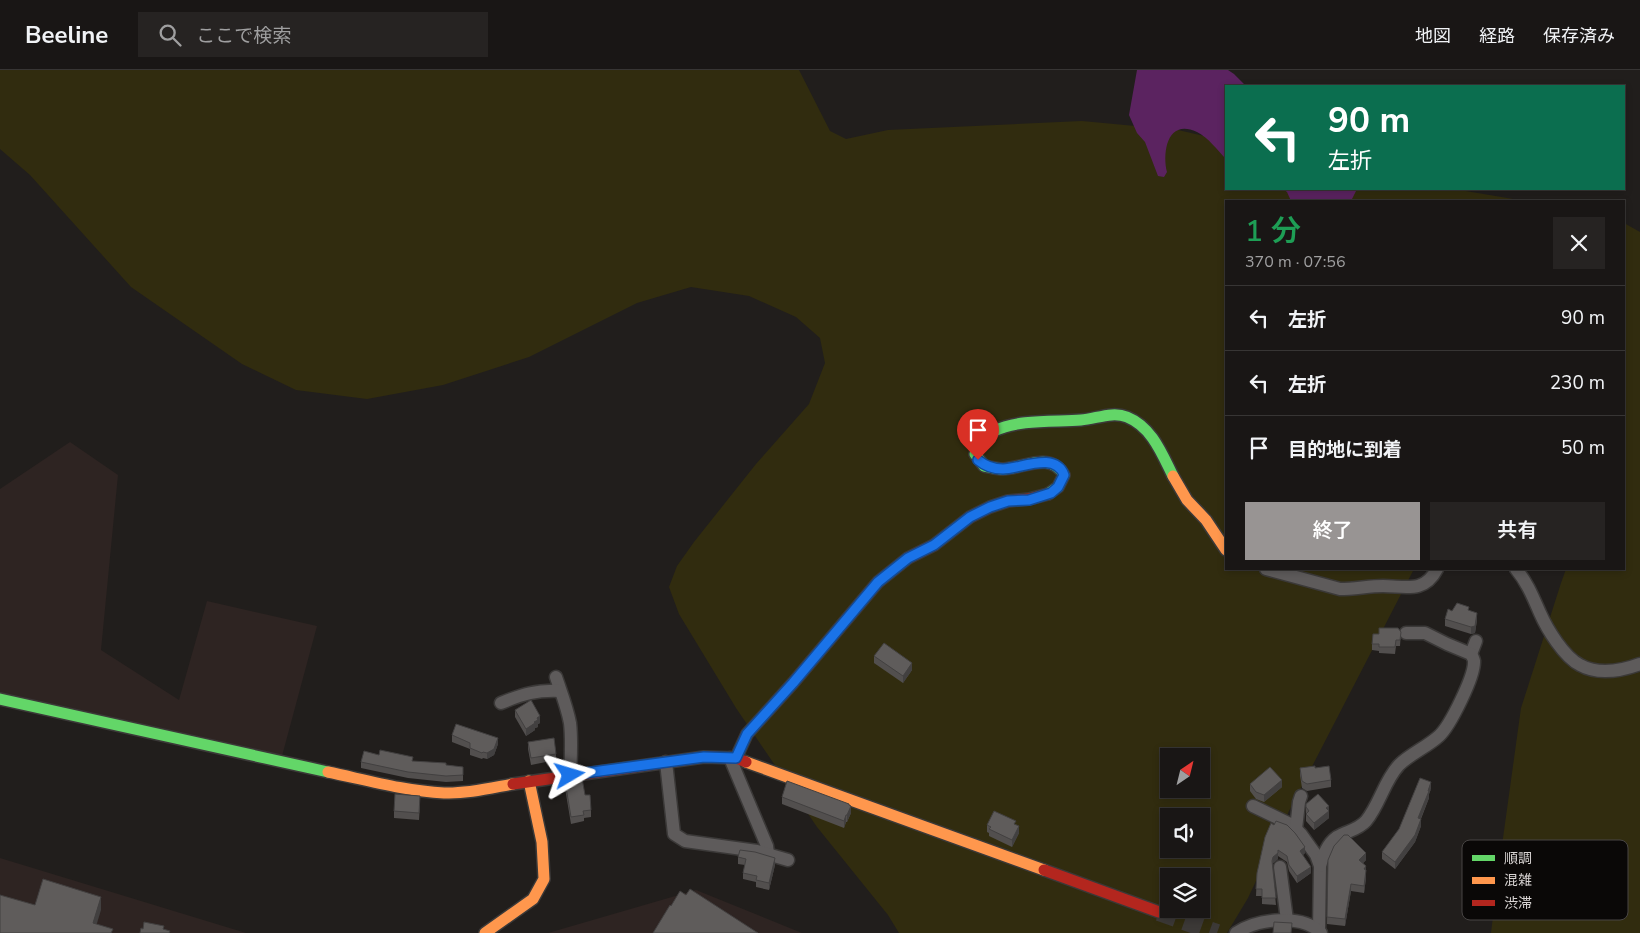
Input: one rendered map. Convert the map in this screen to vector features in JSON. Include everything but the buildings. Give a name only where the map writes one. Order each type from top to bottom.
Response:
[{"type":"street","points":[[733,758],[747,734],[793,683],[878,582],[908,558],[934,545],[970,517],[1008,501],[1029,500],[1051,493],[1058,487],[1064,475],[1062,470],[1053,464],[1031,463],[1004,469],[984,466],[975,454],[985,435],[992,430],[1042,421],[1084,420],[1115,415],[1126,416],[1141,424],[1157,444],[1176,484],[1185,498],[1206,520],[1225,548]]},
{"type":"street","points":[[1270,570],[1340,589],[1350,589],[1382,586],[1412,588],[1422,585],[1437,570]]},
{"type":"street","points":[[1517,570],[1524,578],[1540,614],[1556,640],[1579,665],[1606,671],[1629,668],[1640,664]]},
{"type":"street","points":[[1406,633],[1425,633],[1471,654]]},
{"type":"street","points":[[1320,866],[1328,847],[1334,839],[1358,828],[1376,807],[1398,766],[1436,738],[1449,724],[1463,696],[1472,671],[1474,661],[1471,654],[1476,641]]},
{"type":"street","points":[[556,677],[570,724],[570,775]]},
{"type":"street","points":[[501,703],[527,693],[545,690],[560,691]]},
{"type":"street","points":[[0,699],[406,789],[446,792],[473,791],[529,781],[704,757],[733,758],[1159,912]]},
{"type":"street","points":[[733,758],[767,846],[768,854]]},
{"type":"street","points":[[666,762],[674,834],[685,841],[757,851],[788,860]]},
{"type":"street","points":[[485,933],[533,899],[544,878],[542,842],[529,781]]},
{"type":"street","points":[[1296,829],[1301,796]]},
{"type":"street","points":[[1236,933],[1261,923],[1287,920],[1299,921],[1320,932],[1320,866],[1316,855],[1292,825],[1254,806]]},
{"type":"street","points":[[1280,867],[1287,920]]},
{"type":"shaded area","points":[[0,70],[799,70],[830,131],[846,139],[888,130],[1082,121],[1178,130],[1225,141],[1225,190],[1460,190],[1519,200],[1225,200],[1225,570],[1413,570],[1289,811],[1248,898],[1227,933],[899,933],[888,915],[817,827],[736,708],[679,614],[669,587],[677,566],[694,542],[756,464],[809,404],[825,363],[820,338],[796,317],[749,296],[691,287],[637,303],[529,357],[443,385],[367,399],[296,390],[242,364],[131,287],[30,175],[0,149]]},
{"type":"shaded area","points":[[1137,70],[1228,70],[1245,85],[1225,85],[1225,158],[1209,141],[1197,132],[1179,129],[1169,139],[1166,155],[1167,172],[1164,177],[1158,176],[1145,142],[1137,133],[1129,115]]},
{"type":"shaded area","points":[[1284,190],[1356,190],[1352,200],[1291,200]]},
{"type":"shaded area","points":[[1625,224],[1640,232],[1640,933],[1491,933],[1493,920],[1628,920],[1628,840],[1503,840],[1521,708],[1566,570],[1625,570]]},
{"type":"shaded area","points":[[70,442],[118,475],[101,650],[179,700],[207,601],[317,626],[282,756],[0,693],[0,489]]},
{"type":"shaded area","points":[[0,858],[246,933],[0,933]]},
{"type":"shaded area","points":[[696,890],[802,933],[548,933]]},
{"type":"tunnel","points":[[1159,912],[1217,933]]},
{"type":"traffic: fast","points":[[1048,494],[1058,487],[1064,475],[1058,468],[1044,462],[1003,469],[984,466],[975,454],[987,435],[1014,424],[1081,420],[1121,415],[1136,422],[1150,434],[1173,476]]},
{"type":"traffic: fast","points":[[0,699],[328,772]]},
{"type":"traffic: slow","points":[[1173,476],[1187,500],[1206,520],[1225,548]]},
{"type":"traffic: slow","points":[[746,762],[1044,870]]},
{"type":"traffic: slow","points":[[328,772],[400,788],[444,793],[470,792],[513,784]]},
{"type":"traffic: slow","points":[[485,933],[533,899],[544,879],[542,842],[529,781]]},
{"type":"traffic: jam","points":[[736,758],[747,734],[793,683],[878,582],[908,558],[934,545],[970,517],[1008,501],[1029,499],[1048,494]]},
{"type":"traffic: jam","points":[[513,784],[704,757],[736,758],[746,762]]},
{"type":"traffic: jam","points":[[1044,870],[1159,912]]},
{"type":"route","points":[[570,775],[704,757],[736,758],[747,734],[793,683],[878,582],[908,558],[934,545],[970,517],[1008,501],[1029,500],[1051,493],[1061,483],[1064,475],[1062,470],[1053,464],[1031,463],[1004,469],[984,466],[978,460]]}]
